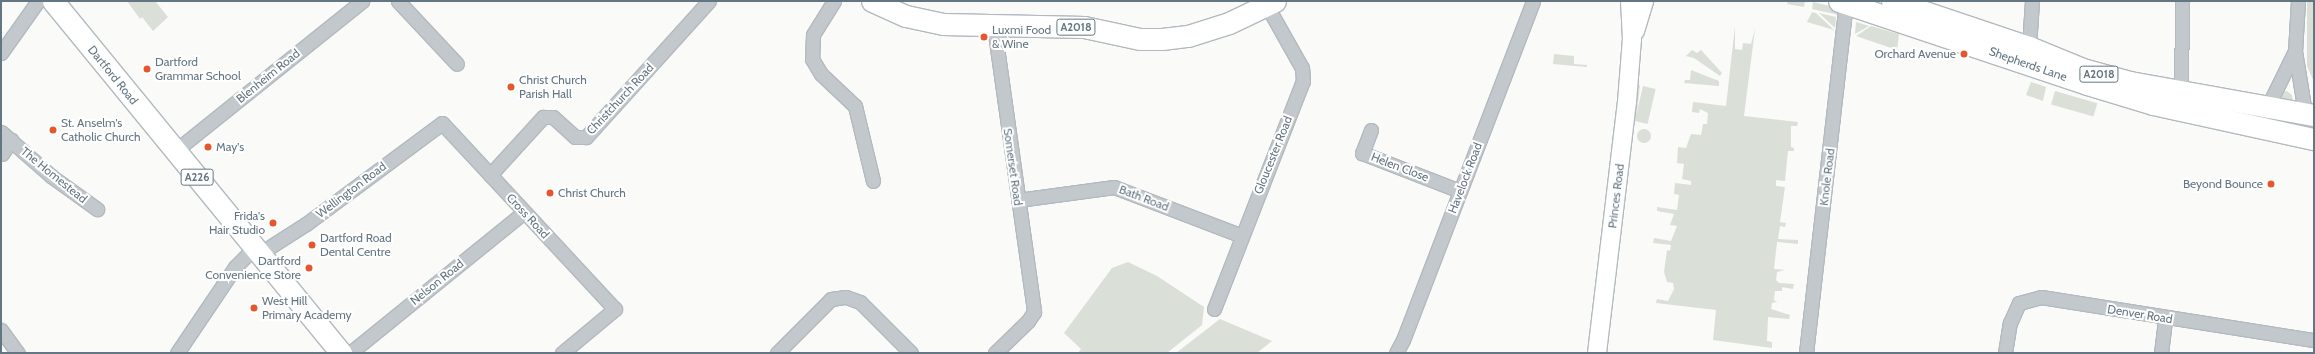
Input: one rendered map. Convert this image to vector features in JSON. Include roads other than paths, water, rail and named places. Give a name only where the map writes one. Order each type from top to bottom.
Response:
[{"type":"main road","name":"Dartford Road","points":[[53,1],[341,353]]},
{"type":"main road","name":"A2018","points":[[872,1],[906,16],[943,24],[1084,27],[1140,39],[1162,39],[1188,36],[1229,23],[1271,3]]},
{"type":"main road","name":"Princes Road","points":[[1597,353],[1632,40],[1630,1]]},
{"type":"main road","name":"Princes Road","points":[[1632,40],[1644,1]]},
{"type":"main road","name":"Shepherds Lane","points":[[1892,1],[2029,47],[2083,69],[2261,128],[2314,139]]},
{"type":"main road","name":"Shepherds Lane","points":[[1844,2],[1874,6],[2087,84],[2180,101],[2266,106],[2311,117]]},
{"type":"street","points":[[1,53],[38,1]]},
{"type":"street","name":"Blenheim Road","points":[[175,151],[362,1]]},
{"type":"street","points":[[398,1],[457,64]]},
{"type":"street","name":"Christchurch Road","points":[[490,175],[543,117],[553,117],[575,137],[586,137],[709,1]]},
{"type":"street","points":[[834,1],[813,35],[812,59],[823,76],[855,106],[873,181]]},
{"type":"street","name":"Havelock Road","points":[[1396,353],[1403,340],[1533,1]]},
{"type":"street","points":[[2029,47],[2032,1]]},
{"type":"street","points":[[2180,101],[2182,1]]},
{"type":"street","points":[[2298,1],[2295,51],[2311,117]]},
{"type":"street","name":"Knole Road","points":[[1806,353],[1841,44],[1844,2]]},
{"type":"street","name":"Gloucester Road","points":[[1214,309],[1303,81],[1302,68],[1271,3]]},
{"type":"street","name":"Somerset Road","points":[[994,26],[1034,309],[1030,319],[995,353]]},
{"type":"street","points":[[2261,128],[2266,106],[2295,51]]},
{"type":"street","name":"Cross Road","points":[[442,123],[615,309],[562,353]]},
{"type":"street","name":"Wellington Road","points":[[177,353],[235,267],[257,251],[306,224],[442,123]]},
{"type":"street","name":"Helen Close","points":[[1371,130],[1362,153],[1460,191]]},
{"type":"street","name":"The Homestead","points":[[2,154],[6,136],[51,176],[97,209]]},
{"type":"street","name":"Bath Road","points":[[1018,200],[1114,187],[1242,236]]},
{"type":"street","name":"Nelson Road","points":[[350,353],[524,212]]},
{"type":"street","points":[[777,353],[831,300],[846,297],[860,302],[911,353]]},
{"type":"street","name":"Denver Road","points":[[2005,353],[2010,323],[2019,303],[2041,297],[2165,318],[2314,340]]},
{"type":"street","points":[[2161,353],[2165,318]]},
{"type":"street","points":[[1,330],[18,353]]},
{"type":"place","name":"Luxmi Food & Wine","points":[[984,37]]},
{"type":"place","name":"Orchard Avenue","points":[[1964,54]]},
{"type":"place","name":"Dartford Grammar School","points":[[147,69]]},
{"type":"place","name":"Christ Church Parish Hall","points":[[511,87]]},
{"type":"place","name":"St. Anselm's Catholic Church","points":[[53,130]]},
{"type":"place","name":"May's","points":[[208,147]]},
{"type":"place","name":"Beyond Bounce","points":[[2271,184]]},
{"type":"place","name":"Christ Church","points":[[550,193]]},
{"type":"place","name":"Frida's Hair Studio","points":[[273,223]]},
{"type":"place","name":"Dartford Road Dental Centre","points":[[312,245]]},
{"type":"place","name":"Dartford Convenience Store","points":[[309,268]]},
{"type":"place","name":"West Hill Primary Academy","points":[[254,308]]}]
